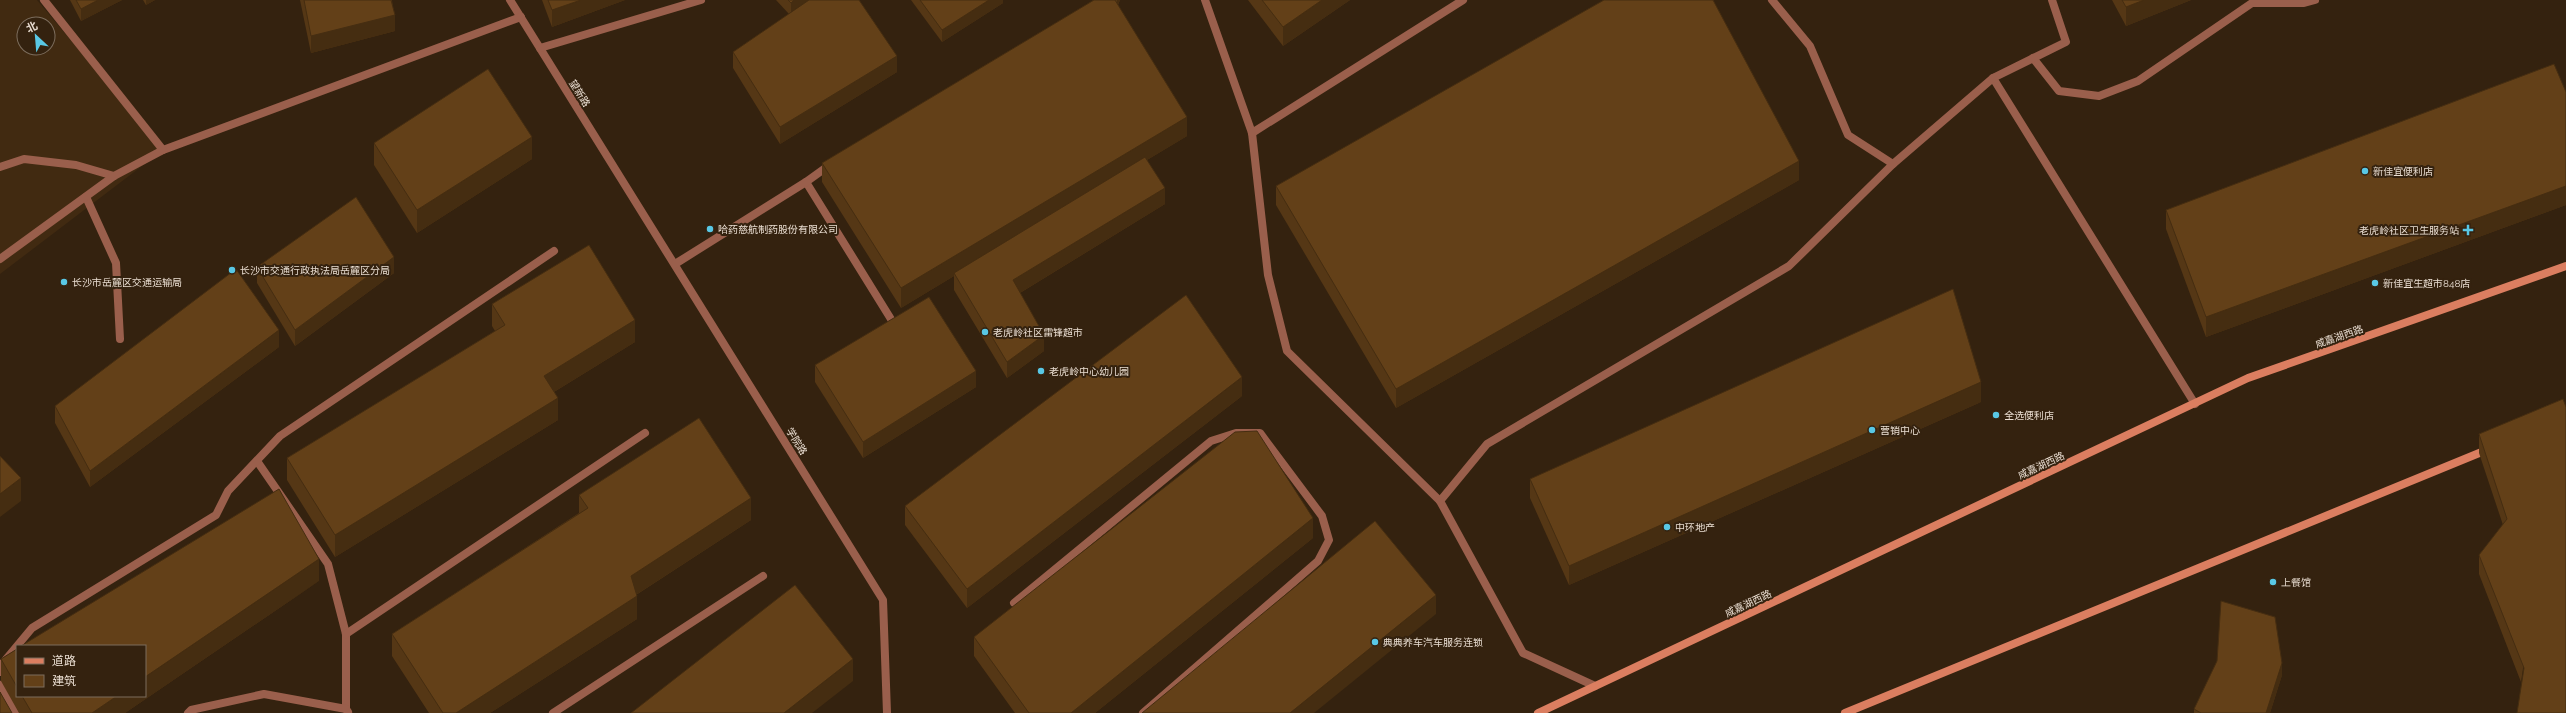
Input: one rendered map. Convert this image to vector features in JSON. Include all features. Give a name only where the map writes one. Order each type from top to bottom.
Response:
[{"type":"main road","name":"咸嘉湖西路","points":[[1538,713],[2248,378],[2566,266]]},
{"type":"main road","points":[[1845,713],[2500,445]]},
{"type":"street","points":[[44,0],[163,150]]},
{"type":"street","name":"望新路","points":[[510,0],[633,197]]},
{"type":"street","points":[[540,48],[701,0]]},
{"type":"street","points":[[1205,0],[1252,133],[1268,275],[1287,352],[1440,501],[1523,654],[1595,686]]},
{"type":"street","points":[[1252,133],[1463,0]]},
{"type":"street","points":[[1772,0],[1810,46],[1848,135],[1893,164]]},
{"type":"street","points":[[1440,501],[1487,444],[1789,266],[1893,164],[1993,78],[2066,42],[2052,0]]},
{"type":"street","points":[[2033,58],[2059,91],[2098,96],[2138,81],[2252,3],[2304,3],[2315,0]]},
{"type":"street","points":[[0,259],[114,176],[163,150],[521,17]]},
{"type":"street","points":[[1993,78],[2194,404]]},
{"type":"street","points":[[675,264],[806,182],[820,170],[840,158]]},
{"type":"street","points":[[0,167],[24,159],[76,165],[114,176]]},
{"type":"street","points":[[806,182],[894,324]]},
{"type":"street","points":[[86,197],[116,263],[120,339]]},
{"type":"street","name":"学院路","points":[[633,197],[883,600],[887,713]]},
{"type":"street","points":[[18,645],[32,628],[216,515],[228,491],[280,436],[554,251]]},
{"type":"street","points":[[346,634],[645,432]]},
{"type":"street","points":[[1014,603],[1211,441],[1236,433],[1260,433],[1322,516],[1329,540],[1318,561],[1143,713]]},
{"type":"street","points":[[188,713],[191,710],[264,694],[347,711],[346,634],[328,564],[257,461]]},
{"type":"street","points":[[553,713],[763,576]]},
{"type":"street","points":[[0,672],[2,664],[16,647]]},
{"type":"street","points":[[0,685],[15,713]]},
{"type":"shaded area","points":[[0,0],[37,0],[50,16],[16,16],[16,56],[56,56],[56,23],[163,150],[0,274]]},
{"type":"building","points":[[76,0],[98,0],[81,9]]},
{"type":"building","points":[[304,0],[391,0],[395,15],[311,36]]},
{"type":"building","points":[[548,0],[581,0],[552,10]]},
{"type":"building","points":[[809,0],[859,0],[897,56],[780,127],[733,52]]},
{"type":"building","points":[[920,0],[989,0],[942,30]]},
{"type":"building","points":[[1094,0],[1115,0],[1187,117],[901,288],[822,163]]},
{"type":"building","points":[[1262,0],[1322,0],[1283,27]]},
{"type":"building","points":[[1604,0],[1713,0],[1799,161],[1396,389],[1276,186]]},
{"type":"building","points":[[2122,0],[2144,0],[2126,7]]},
{"type":"building","points":[[2554,64],[2566,92],[2566,186],[2206,317],[2166,210]]},
{"type":"building","points":[[488,69],[532,137],[417,210],[374,143]]},
{"type":"building","points":[[1145,157],[1165,188],[1013,280],[1044,335],[1007,362],[954,273]]},
{"type":"building","points":[[356,197],[394,257],[295,330],[257,267]]},
{"type":"building","points":[[589,245],[635,320],[544,376],[558,398],[335,535],[287,458],[505,325],[492,304]]},
{"type":"building","points":[[236,269],[279,330],[90,471],[55,406]]},
{"type":"building","points":[[1953,289],[1981,382],[1569,566],[1530,479]]},
{"type":"building","points":[[1186,295],[1242,377],[967,589],[905,506]]},
{"type":"building","points":[[929,297],[976,371],[863,442],[815,365]]},
{"type":"building","points":[[2563,399],[2566,407],[2566,713],[2517,713],[2524,668],[2479,555],[2507,519],[2479,434]]},
{"type":"building","points":[[699,418],[751,498],[631,576],[637,596],[456,713],[443,713],[392,634],[588,508],[579,495]]},
{"type":"building","points":[[1257,431],[1313,518],[1071,713],[1029,713],[974,637],[1235,432]]},
{"type":"building","points":[[0,456],[21,478],[0,494]]},
{"type":"building","points":[[279,489],[319,559],[146,676],[146,645],[23,645]]},
{"type":"building","points":[[1375,521],[1436,595],[1290,713],[1142,713]]},
{"type":"building","points":[[795,585],[853,659],[784,713],[631,713]]},
{"type":"building","points":[[2221,601],[2275,617],[2282,663],[2266,713],[2201,713],[2194,709],[2217,661]]},
{"type":"building","points":[[16,650],[16,685],[1,659]]},
{"type":"building","points":[[0,692],[12,713],[0,713]]},
{"type":"building","points":[[23,697],[116,697],[92,713],[32,713]]},
{"type":"place","name":"新佳宜便利店","points":[[2365,171]]},
{"type":"place","name":"哈药慈航制药股份有限公司","points":[[710,229]]},
{"type":"place","name":"老虎岭社区卫生服务站","points":[[2468,230]]},
{"type":"place","name":"长沙市交通行政执法局岳麓区分局","points":[[232,270]]},
{"type":"place","name":"长沙市岳麓区交通运输局","points":[[64,282]]},
{"type":"place","name":"新佳宜生超市848店","points":[[2375,283]]},
{"type":"place","name":"老虎岭社区雷锋超市","points":[[985,332]]},
{"type":"place","name":"老虎岭中心幼儿园","points":[[1041,371]]},
{"type":"place","name":"全选便利店","points":[[1996,415]]},
{"type":"place","name":"营销中心","points":[[1872,430]]},
{"type":"place","name":"中环地产","points":[[1667,527]]},
{"type":"place","name":"上餐馆","points":[[2273,582]]},
{"type":"place","name":"典典养车汽车服务连锁","points":[[1375,642]]}]
